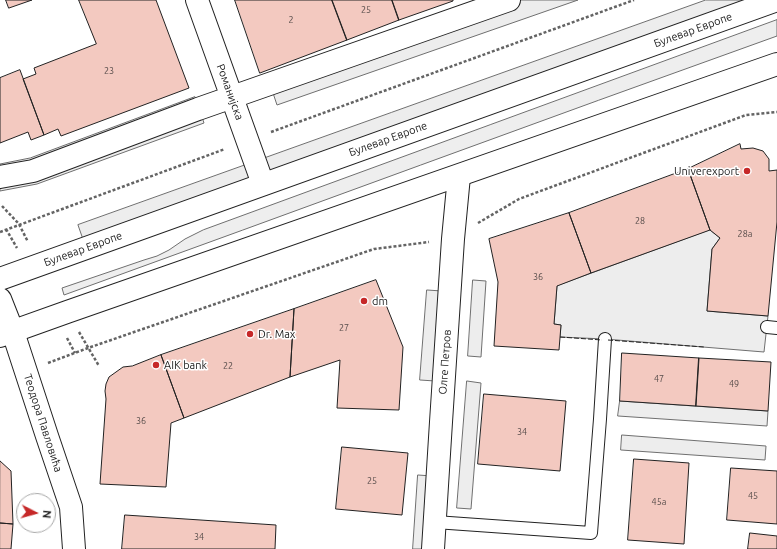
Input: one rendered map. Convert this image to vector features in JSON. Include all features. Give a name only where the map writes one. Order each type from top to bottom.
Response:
[{"type":"main road","name":"Романијска","points":[[197,0],[263,184]]},
{"type":"main road","points":[[0,177],[32,171],[198,109],[509,0]]},
{"type":"main road","name":"Булевар Европе","points":[[0,279],[776,0]]},
{"type":"main road","points":[[6,334],[777,64]]},
{"type":"main road","name":"Олге Петров","points":[[433,549],[459,176]]},
{"type":"main road","name":"Теодора Павловића","points":[[0,299],[6,334],[26,372],[71,507],[74,549]]},
{"type":"lane","points":[[435,522],[591,533],[606,339]]},
{"type":"path","points":[[0,232],[634,0]]},
{"type":"path","points":[[26,372],[88,348],[374,249],[427,243],[454,234],[475,226],[519,199],[746,115],[777,112]]},
{"type":"path","points":[[0,201],[2,206],[0,207]]},
{"type":"shaded area","points":[[511,0],[578,0],[277,105],[270,84]]},
{"type":"shaded area","points":[[706,0],[776,0],[86,248],[78,225]]},
{"type":"shaded area","points":[[777,20],[777,36],[64,295],[62,288],[157,256],[203,230]]},
{"type":"shaded area","points":[[195,97],[204,123],[37,184],[0,191],[0,164],[30,158]]},
{"type":"shaded area","points":[[710,230],[720,238],[712,249],[707,311],[768,316],[764,352],[605,339],[560,337],[561,325],[554,324],[557,286]]},
{"type":"shaded area","points":[[473,280],[486,281],[481,357],[468,356]]},
{"type":"shaded area","points":[[427,290],[442,291],[435,381],[420,380]]},
{"type":"shaded area","points":[[467,381],[481,383],[471,509],[457,508]]},
{"type":"shaded area","points":[[620,401],[768,411],[767,426],[618,416]]},
{"type":"shaded area","points":[[622,435],[766,446],[765,460],[621,450]]},
{"type":"shaded area","points":[[418,475],[432,476],[426,549],[413,549]]},
{"type":"building","points":[[6,0],[32,0],[9,8]]},
{"type":"building","points":[[79,0],[156,0],[189,88],[61,136],[58,129],[44,135],[23,79],[36,74],[34,68],[96,44]]},
{"type":"building","points":[[235,0],[332,0],[347,40],[260,73]]},
{"type":"building","points":[[332,0],[392,0],[399,20],[347,40]]},
{"type":"building","points":[[392,0],[453,0],[453,1],[399,20]]},
{"type":"building","points":[[20,70],[44,135],[31,140],[28,132],[0,143],[0,78]]},
{"type":"building","points":[[740,144],[741,149],[753,148],[763,151],[769,159],[769,171],[777,170],[777,222],[768,316],[707,311],[712,249],[720,238],[710,230],[688,169]]},
{"type":"building","points":[[688,169],[710,230],[591,273],[569,213]]},
{"type":"building","points":[[569,213],[591,273],[557,286],[554,324],[561,325],[559,350],[494,346],[498,282],[489,239]]},
{"type":"building","points":[[376,280],[403,347],[399,410],[337,408],[340,360],[290,377],[294,309]]},
{"type":"building","points":[[294,309],[290,377],[184,418],[161,355]]},
{"type":"building","points":[[622,353],[699,358],[696,406],[620,401]]},
{"type":"building","points":[[161,355],[184,418],[171,423],[166,487],[100,484],[106,399],[105,391],[109,377],[123,367],[132,366]]},
{"type":"building","points":[[699,358],[771,362],[768,411],[696,406]]},
{"type":"building","points":[[484,394],[566,401],[560,471],[478,464]]},
{"type":"building","points":[[342,447],[408,453],[402,515],[336,509]]},
{"type":"building","points":[[634,459],[689,463],[684,544],[628,540]]},
{"type":"building","points":[[0,461],[11,471],[13,524],[0,523]]},
{"type":"building","points":[[731,468],[777,471],[777,524],[727,520]]},
{"type":"building","points":[[125,515],[276,525],[275,549],[122,549]]},
{"type":"building","points":[[0,523],[13,524],[11,549],[0,549]]},
{"type":"building","points":[[750,533],[777,536],[777,549],[748,549]]},
{"type":"fence","points":[[560,337],[602,340]]},
{"type":"fence","points":[[608,340],[704,347]]},
{"type":"place","name":"Univerexport","points":[[747,171]]},
{"type":"place","name":"dm","points":[[364,301]]},
{"type":"place","name":"Dr. Max","points":[[250,334]]},
{"type":"place","name":"AIK bank","points":[[156,365]]}]
